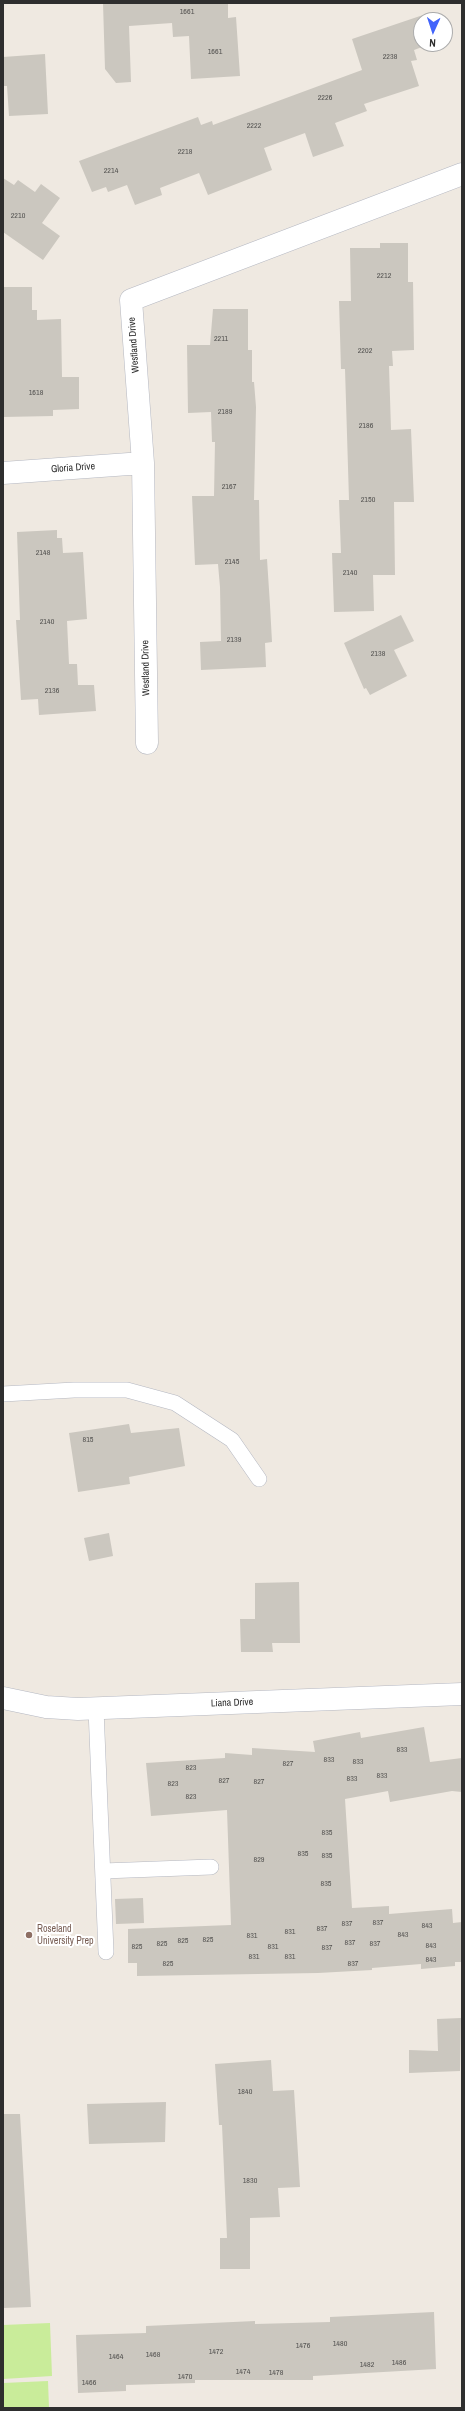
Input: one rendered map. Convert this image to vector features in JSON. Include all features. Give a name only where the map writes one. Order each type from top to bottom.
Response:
[{"type":"street","name":"Westland Drive","points":[[147,743],[143,463],[131,300],[462,174]]},
{"type":"street","name":"Gloria Drive","points":[[3,473],[143,463]]},
{"type":"street","name":"Liana Drive","points":[[3,1698],[46,1707],[96,1709],[462,1694]]},
{"type":"lane","points":[[3,1394],[74,1390],[127,1390],[175,1403],[232,1440],[259,1479]]},
{"type":"lane","points":[[96,1709],[106,1952]]},
{"type":"lane","points":[[102,1871],[210,1867]]},
{"type":"green space","points":[[50,2323],[52,2376],[3,2379],[3,2325]]},
{"type":"green space","points":[[48,2381],[49,2408],[3,2408],[3,2383]]},
{"type":"building","points":[[103,3],[228,3],[228,18],[236,17],[240,76],[191,79],[189,36],[173,37],[172,23],[129,26],[131,82],[116,83],[105,69]]},
{"type":"building","points":[[413,18],[413,52],[415,52],[417,60],[411,61],[419,86],[364,104],[367,111],[335,123],[344,146],[313,157],[305,133],[264,148],[272,170],[208,195],[199,173],[160,188],[162,195],[135,205],[127,185],[108,192],[106,187],[92,192],[79,161],[198,117],[201,125],[212,121],[213,125],[362,70],[352,39]]},
{"type":"building","points":[[45,54],[48,114],[9,116],[7,86],[3,86],[3,57]]},
{"type":"building","points":[[3,178],[14,185],[18,180],[35,192],[41,184],[60,198],[42,223],[60,236],[43,260],[3,232]]},
{"type":"building","points":[[380,243],[408,243],[408,282],[413,282],[414,350],[392,351],[393,366],[389,366],[391,430],[411,429],[414,502],[394,502],[395,575],[373,575],[374,611],[334,612],[332,553],[341,553],[339,500],[349,500],[345,369],[341,369],[339,301],[351,301],[350,248],[380,248]]},
{"type":"building","points":[[3,287],[32,287],[32,310],[37,310],[37,320],[61,319],[62,377],[79,377],[79,409],[53,410],[53,416],[3,417]]},
{"type":"building","points":[[213,309],[248,309],[248,350],[252,350],[252,382],[254,382],[256,407],[254,500],[259,500],[260,560],[267,559],[272,642],[265,643],[266,667],[201,670],[200,642],[221,641],[220,587],[218,564],[195,565],[192,496],[214,496],[215,442],[212,442],[211,412],[188,413],[187,345],[210,345]]},
{"type":"building","points":[[57,530],[57,538],[62,538],[63,553],[83,552],[87,619],[67,621],[69,664],[77,664],[78,685],[94,685],[96,711],[39,715],[38,699],[21,700],[16,620],[20,620],[17,532]]},
{"type":"building","points":[[401,615],[414,641],[394,650],[407,676],[370,695],[366,688],[364,689],[344,643]]},
{"type":"building","points":[[129,1424],[131,1433],[179,1428],[185,1466],[129,1477],[130,1484],[78,1492],[69,1433]]},
{"type":"building","points":[[109,1533],[113,1556],[89,1561],[84,1538]]},
{"type":"building","points":[[299,1582],[300,1643],[272,1643],[273,1652],[241,1652],[240,1619],[255,1619],[255,1583]]},
{"type":"building","points":[[424,1727],[430,1762],[462,1758],[462,1792],[452,1791],[390,1802],[388,1791],[345,1799],[352,1908],[389,1906],[389,1914],[452,1909],[453,1923],[462,1922],[462,1962],[455,1962],[455,1966],[421,1969],[421,1964],[372,1968],[372,1970],[318,1973],[137,1976],[137,1963],[128,1963],[128,1929],[231,1925],[227,1810],[151,1816],[146,1763],[225,1758],[225,1753],[252,1755],[252,1748],[315,1752],[313,1741],[360,1732],[361,1738]]},
{"type":"building","points":[[143,1898],[144,1923],[116,1924],[115,1899]]},
{"type":"building","points":[[461,2018],[460,2071],[409,2073],[409,2050],[438,2051],[437,2019]]},
{"type":"building","points":[[271,2060],[273,2091],[294,2090],[300,2187],[278,2188],[280,2217],[250,2218],[250,2269],[220,2269],[220,2238],[227,2238],[222,2125],[219,2125],[215,2064]]},
{"type":"building","points":[[166,2102],[165,2142],[89,2144],[87,2104]]},
{"type":"building","points":[[3,2114],[20,2114],[31,2307],[3,2308]]},
{"type":"building","points":[[434,2312],[436,2369],[313,2376],[313,2380],[195,2380],[195,2383],[126,2385],[126,2391],[78,2393],[76,2335],[146,2333],[146,2326],[255,2321],[255,2324],[330,2322],[330,2317]]},
{"type":"place","name":"Roseland University Prep","points":[[29,1935]]}]
